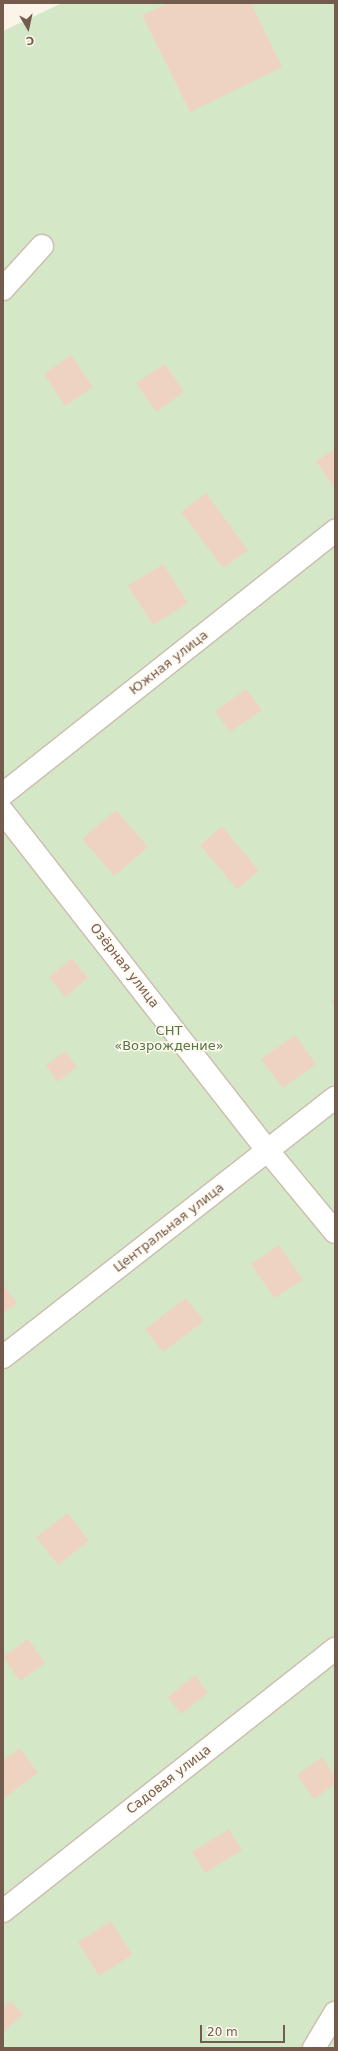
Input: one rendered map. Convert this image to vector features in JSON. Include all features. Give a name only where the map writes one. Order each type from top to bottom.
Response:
[{"type":"street","points":[[3,289],[42,246]]},
{"type":"street","name":"Южная улица","points":[[3,794],[335,531]]},
{"type":"street","name":"Озёрная улица","points":[[3,812],[268,1151],[335,1232]]},
{"type":"street","name":"Центральная улица","points":[[3,1357],[335,1098]]},
{"type":"street","name":"Садовая улица","points":[[3,1911],[335,1649]]},
{"type":"street","points":[[314,2048],[335,2013]]},
{"type":"green space","name":"СНТ «Возрождение»","points":[[62,3],[335,3],[335,2048],[3,2048],[3,31]]},
{"type":"building","points":[[168,3],[251,3],[282,67],[190,112],[142,15]]},
{"type":"building","points":[[71,355],[93,387],[65,406],[44,374]]},
{"type":"building","points":[[165,364],[184,392],[156,412],[136,383]]},
{"type":"building","points":[[335,449],[335,489],[316,461]]},
{"type":"building","points":[[206,493],[248,550],[223,568],[181,512]]},
{"type":"building","points":[[163,564],[188,603],[153,625],[128,586]]},
{"type":"building","points":[[246,689],[262,710],[230,732],[215,711]]},
{"type":"building","points":[[116,810],[148,847],[114,876],[82,839]]},
{"type":"building","points":[[222,826],[259,871],[237,889],[200,845]]},
{"type":"building","points":[[72,958],[88,978],[65,997],[49,977]]},
{"type":"building","points":[[335,998],[335,1006],[331,1001]]},
{"type":"building","points":[[295,1035],[316,1064],[283,1088],[261,1059]]},
{"type":"building","points":[[65,1051],[77,1067],[57,1082],[46,1065]]},
{"type":"building","points":[[279,1245],[303,1280],[274,1298],[251,1264]]},
{"type":"building","points":[[3,1284],[17,1303],[3,1313]]},
{"type":"building","points":[[186,1298],[204,1321],[163,1352],[145,1329]]},
{"type":"building","points":[[68,1513],[89,1541],[58,1565],[36,1537]]},
{"type":"building","points":[[28,1639],[45,1663],[20,1681],[3,1657]]},
{"type":"building","points":[[195,1675],[208,1693],[181,1714],[168,1697]]},
{"type":"building","points":[[20,1748],[38,1773],[3,1799],[3,1760]]},
{"type":"building","points":[[322,1757],[335,1776],[335,1784],[314,1799],[297,1775]]},
{"type":"building","points":[[229,1829],[242,1850],[205,1873],[192,1852]]},
{"type":"building","points":[[111,1921],[132,1955],[99,1976],[78,1942]]},
{"type":"building","points":[[10,2001],[23,2014],[3,2033],[3,2008]]}]
